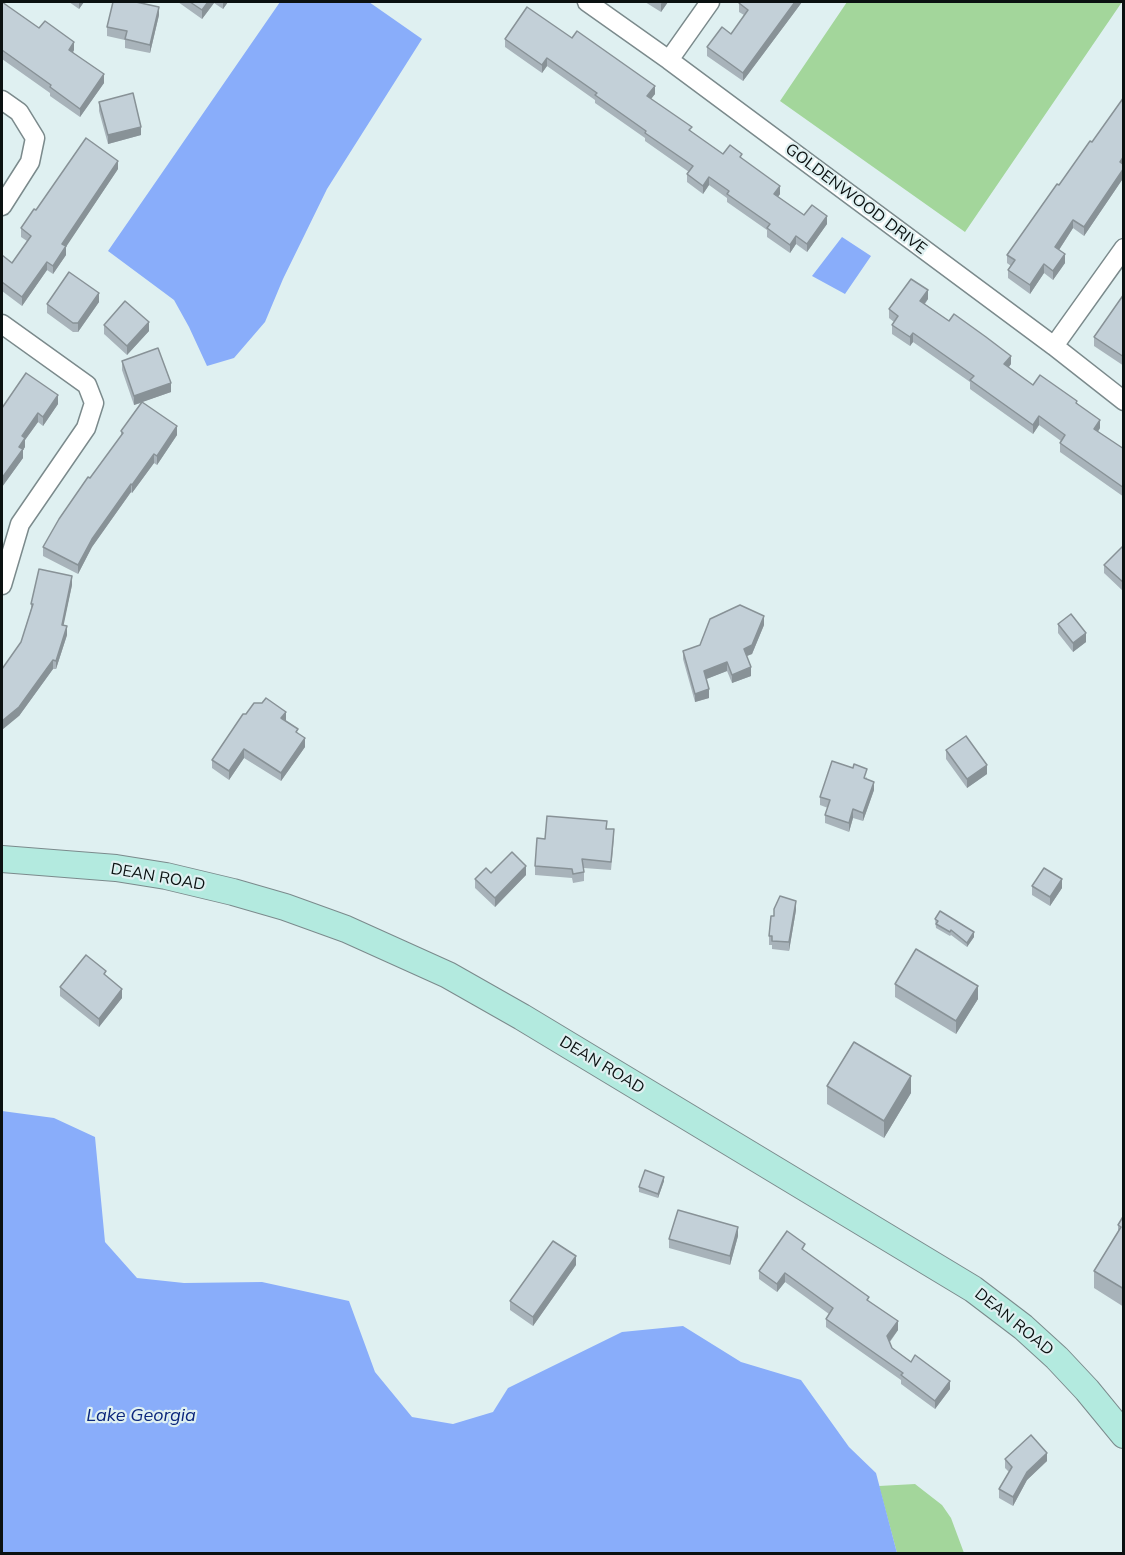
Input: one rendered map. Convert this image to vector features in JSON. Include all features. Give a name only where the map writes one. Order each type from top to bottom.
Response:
[{"type":"main road","name":"DEAN ROAD","points":[[2,859],[116,868],[166,876],[233,892],[285,907],[346,929],[448,975],[974,1289],[1023,1327],[1057,1358],[1124,1435]]},
{"type":"street","name":"GOLDENWOOD DRIVE","points":[[586,2],[669,60],[1124,401]]},
{"type":"street","points":[[669,60],[710,2]]},
{"type":"street","points":[[2,100],[19,112],[35,138],[30,162],[2,206]]},
{"type":"street","points":[[1053,346],[1124,248]]},
{"type":"street","points":[[2,324],[87,385],[94,403],[86,428],[20,524],[2,585]]},
{"type":"green space","points":[[847,2],[1122,2],[965,232],[780,101]]},
{"type":"green space","points":[[915,1484],[942,1505],[951,1518],[964,1553],[897,1553],[879,1486]]},
{"type":"water","points":[[280,2],[369,2],[422,39],[327,189],[283,279],[265,322],[234,358],[207,366],[174,300],[108,251]]},
{"type":"water","points":[[842,237],[871,256],[845,294],[812,276]]},
{"type":"water","name":"Lake Georgia","points":[[2,1111],[54,1118],[95,1137],[105,1242],[137,1278],[184,1283],[262,1282],[349,1301],[375,1372],[412,1417],[453,1424],[493,1412],[508,1388],[622,1332],[683,1326],[741,1362],[801,1380],[849,1447],[876,1473],[897,1553],[2,1553]]},
{"type":"building","points":[[2,2],[39,28],[45,21],[74,42],[69,50],[104,74],[80,109],[2,50]]},
{"type":"building","points":[[113,2],[136,2],[159,7],[150,45],[125,39],[127,31],[107,27]]},
{"type":"building","points":[[190,2],[208,2],[202,10]]},
{"type":"building","points":[[740,2],[795,2],[743,73],[707,47],[722,27],[731,34],[748,10]]},
{"type":"building","points":[[527,7],[572,38],[577,31],[655,86],[647,96],[692,127],[689,130],[723,154],[730,145],[742,154],[740,157],[780,186],[774,194],[804,215],[812,205],[827,216],[807,244],[796,236],[790,245],[767,228],[770,224],[727,194],[729,191],[709,177],[703,186],[687,174],[693,166],[595,95],[597,93],[547,58],[542,65],[505,39]]},
{"type":"building","points":[[133,93],[141,127],[108,135],[99,102]]},
{"type":"building","points":[[1124,97],[1124,156],[1120,162],[1124,168],[1084,227],[1073,220],[1055,247],[1065,254],[1053,271],[1044,264],[1030,285],[1008,270],[1015,260],[1007,255],[1057,184],[1059,185]]},
{"type":"building","points":[[86,138],[118,161],[62,244],[66,246],[53,266],[47,262],[22,297],[2,282],[2,255],[12,263],[31,236],[21,228]]},
{"type":"building","points":[[69,272],[99,293],[78,323],[73,323],[47,304]]},
{"type":"building","points":[[911,279],[928,290],[920,301],[949,321],[954,314],[1011,356],[1004,364],[1033,385],[1040,375],[1100,420],[1094,429],[1124,449],[1124,488],[1060,443],[1065,435],[1039,416],[1033,425],[970,380],[974,376],[913,333],[910,337],[892,325],[898,316],[889,309]]},
{"type":"building","points":[[1124,294],[1124,357],[1094,337]]},
{"type":"building","points":[[125,301],[149,322],[127,346],[104,325]]},
{"type":"building","points":[[158,348],[171,383],[134,396],[122,361]]},
{"type":"building","points":[[26,373],[58,395],[43,417],[38,413],[22,436],[25,438],[19,447],[23,449],[2,478],[2,408]]},
{"type":"building","points":[[142,402],[177,426],[157,456],[154,454],[131,484],[92,539],[78,565],[43,547],[59,519],[88,477],[90,478],[123,433],[121,431]]},
{"type":"building","points":[[1124,545],[1124,583],[1104,565]]},
{"type":"building","points":[[39,569],[72,576],[62,625],[67,626],[56,661],[53,660],[19,707],[2,721],[2,669],[21,642],[33,604],[31,604]]},
{"type":"building","points":[[740,605],[764,616],[752,645],[744,649],[751,667],[732,675],[727,662],[704,671],[709,689],[695,694],[683,651],[700,645],[710,619]]},
{"type":"building","points":[[1071,614],[1086,633],[1073,643],[1058,624]]},
{"type":"building","points":[[266,698],[286,712],[281,718],[298,729],[296,732],[305,738],[281,773],[244,749],[229,771],[212,760],[243,714],[246,714],[254,703],[262,703]]},
{"type":"building","points":[[966,736],[987,765],[967,779],[946,750]]},
{"type":"building","points":[[832,761],[853,768],[854,764],[867,769],[864,778],[874,782],[863,813],[853,809],[849,823],[825,815],[830,800],[820,797]]},
{"type":"building","points":[[547,816],[607,821],[606,829],[614,829],[611,862],[582,859],[584,872],[573,874],[572,869],[535,866],[537,838],[545,839]]},
{"type":"building","points":[[512,852],[526,866],[495,898],[475,879],[486,868],[491,873]]},
{"type":"building","points":[[1044,868],[1062,879],[1050,897],[1032,886]]},
{"type":"building","points":[[780,896],[796,901],[789,942],[772,941],[772,936],[769,936],[771,916],[774,916],[774,909]]},
{"type":"building","points":[[940,911],[974,932],[967,943],[951,930],[950,932],[936,924],[938,921],[935,919]]},
{"type":"building","points":[[916,949],[978,986],[956,1021],[895,984]]},
{"type":"building","points":[[86,955],[106,971],[104,974],[122,989],[99,1019],[60,987]]},
{"type":"building","points":[[854,1042],[911,1076],[884,1121],[827,1086]]},
{"type":"building","points":[[645,1170],[664,1177],[658,1194],[639,1187]]},
{"type":"building","points":[[678,1210],[738,1227],[730,1256],[669,1239]]},
{"type":"building","points":[[1124,1215],[1124,1289],[1094,1271],[1121,1227],[1118,1225]]},
{"type":"building","points":[[787,1231],[805,1244],[802,1249],[898,1321],[887,1336],[892,1348],[911,1362],[915,1355],[950,1381],[935,1401],[901,1375],[903,1373],[826,1319],[833,1308],[785,1273],[777,1284],[759,1271]]},
{"type":"building","points":[[553,1241],[576,1256],[533,1317],[510,1301]]},
{"type":"building","points":[[1031,1435],[1047,1453],[1027,1472],[1013,1497],[999,1489],[1012,1467],[1005,1459]]}]
